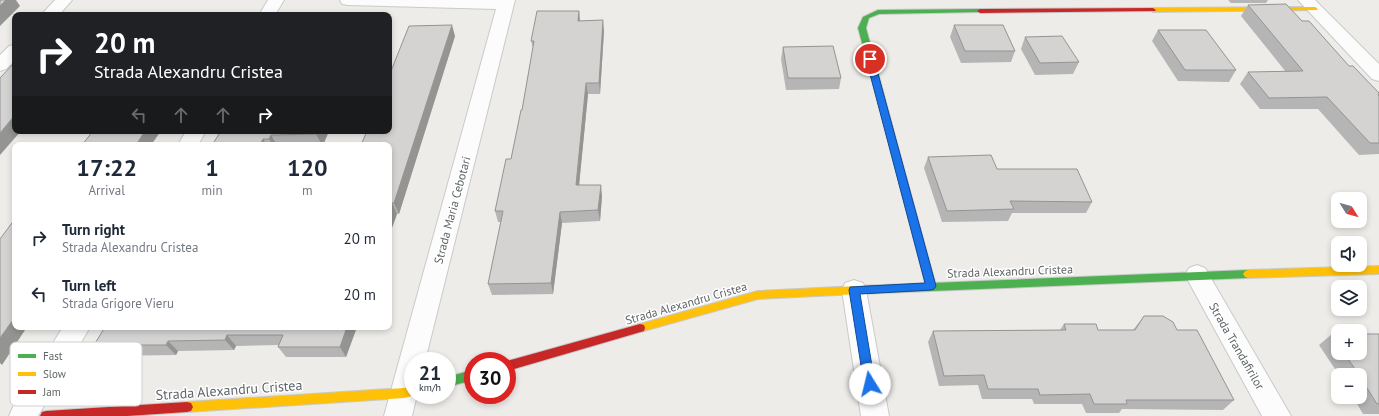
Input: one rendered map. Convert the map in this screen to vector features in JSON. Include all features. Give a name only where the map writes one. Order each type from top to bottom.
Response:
[{"type":"street","points":[[52,12],[64,0]]},
{"type":"street","points":[[269,12],[276,0]]},
{"type":"street","name":"Strada Maria Cebotari","points":[[348,0],[506,2],[419,352]]},
{"type":"street","points":[[931,286],[862,28],[866,17],[878,12],[1311,4],[1379,75]]},
{"type":"street","points":[[0,65],[12,53]]},
{"type":"street","name":"Strada Alexandru Cristea","points":[[516,363],[758,295],[1198,275],[1379,270]]},
{"type":"street","name":"Strada Trandafirilor","points":[[1198,275],[1277,416]]},
{"type":"street","points":[[854,290],[875,416]]},
{"type":"street","points":[[68,342],[75,330]]},
{"type":"street","name":"Strada Alexandru Cristea","points":[[46,416],[404,392]]},
{"type":"street","name":"Strada Maria Cebotari","points":[[398,416],[404,403]]},
{"type":"street","points":[[23,416],[29,406]]},
{"type":"building","points":[[0,0],[6,0],[0,6]]},
{"type":"building","points":[[1286,4],[1302,21],[1309,21],[1349,66],[1353,66],[1379,93],[1379,143],[1370,143],[1327,97],[1269,98],[1248,72],[1303,71],[1248,5]]},
{"type":"building","points":[[537,11],[579,11],[578,21],[603,20],[599,83],[586,83],[576,185],[601,185],[598,210],[560,212],[551,283],[488,284],[503,211],[495,211],[506,159],[511,159],[522,110],[534,41],[531,41]]},
{"type":"building","points":[[452,25],[394,203],[392,203],[392,142],[362,142],[366,134],[392,134],[392,68],[409,26]]},
{"type":"building","points":[[954,25],[1003,25],[1015,51],[965,51]]},
{"type":"building","points":[[1158,30],[1206,30],[1236,70],[1185,70]]},
{"type":"building","points":[[1062,36],[1079,62],[1040,63],[1025,37]]},
{"type":"building","points":[[833,46],[841,78],[788,78],[783,47]]},
{"type":"building","points":[[12,65],[12,119],[0,133],[0,78]]},
{"type":"building","points":[[91,134],[143,134],[138,142],[84,142]]},
{"type":"building","points":[[219,134],[316,134],[271,135],[269,139],[263,139],[262,142],[214,142]]},
{"type":"building","points":[[991,155],[997,169],[1077,169],[1092,202],[1010,201],[1014,209],[947,211],[928,157]]},
{"type":"building","points":[[12,223],[12,321],[0,338],[0,239]]},
{"type":"building","points":[[1144,316],[1163,316],[1173,322],[1177,330],[1197,330],[1234,400],[1126,400],[1127,404],[1094,404],[1090,394],[1040,395],[1038,389],[988,389],[984,375],[944,376],[933,331],[1066,330],[1064,324],[1096,324],[1098,330],[1135,330]]},
{"type":"building","points":[[103,330],[346,330],[340,347],[278,347],[283,335],[227,335],[225,340],[168,341],[166,345],[142,345],[142,342],[96,342]]},
{"type":"building","points":[[1367,334],[1379,334],[1379,404],[1377,404],[1367,388],[1367,368],[1354,368],[1349,360],[1367,360]]},
{"type":"traffic: fast","points":[[897,158],[862,28],[866,17],[878,12],[980,11]]},
{"type":"traffic: fast","points":[[858,290],[1248,274]]},
{"type":"traffic: fast","points":[[456,380],[464,377]]},
{"type":"traffic: slow","points":[[1153,10],[1315,9]]},
{"type":"traffic: slow","points":[[1248,274],[1379,270]]},
{"type":"traffic: slow","points":[[640,328],[758,295],[858,290]]},
{"type":"traffic: slow","points":[[187,407],[404,393]]},
{"type":"traffic: jam","points":[[980,11],[1153,10]]},
{"type":"traffic: jam","points":[[897,158],[931,286]]},
{"type":"traffic: jam","points":[[516,363],[640,328]]},
{"type":"traffic: jam","points":[[46,416],[187,407]]},
{"type":"route","points":[[870,59],[931,286],[854,290],[870,384]]}]
